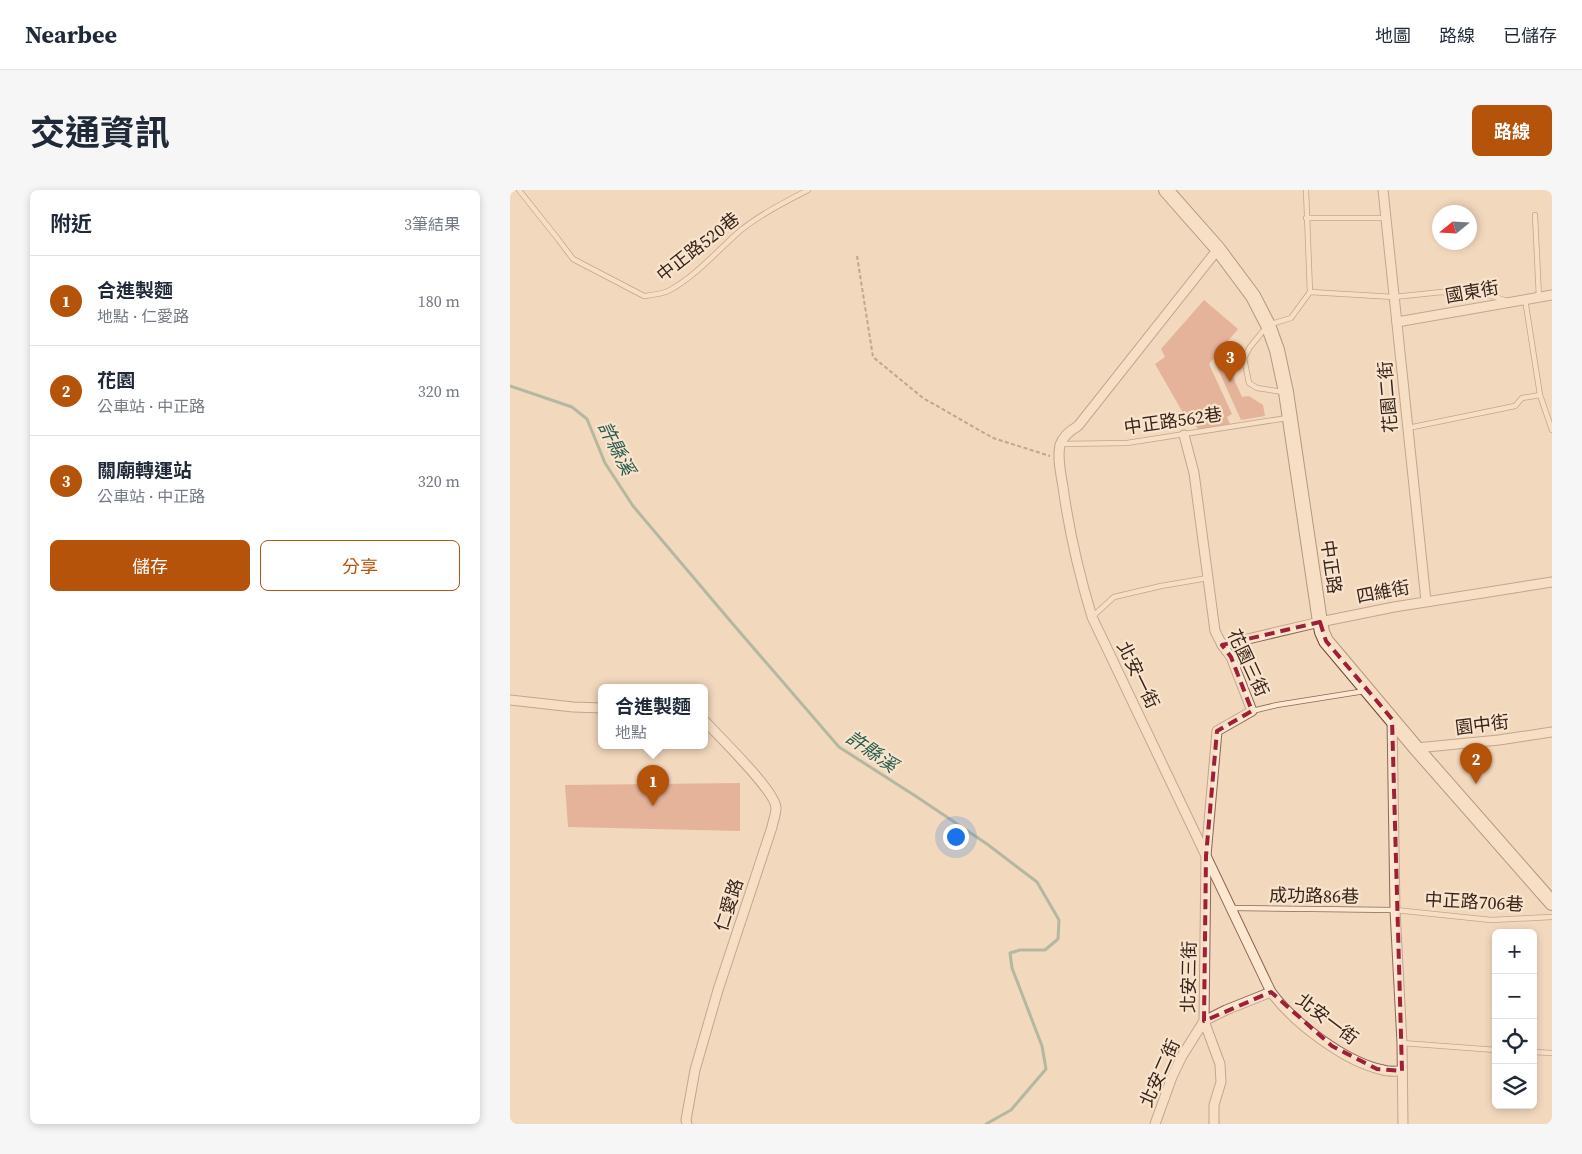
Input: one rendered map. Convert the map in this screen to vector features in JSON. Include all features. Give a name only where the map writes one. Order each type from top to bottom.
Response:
[{"type":"main road","name":"中正路","points":[[1166,190],[1218,249],[1253,296],[1268,325],[1277,350],[1290,417],[1320,622],[1326,641],[1552,904]]},
{"type":"street","name":"花園二街","points":[[1383,190],[1426,601]]},
{"type":"street","points":[[1060,444],[1069,432],[1078,426],[1218,249]]},
{"type":"street","name":"國東街","points":[[1397,322],[1552,295]]},
{"type":"street","name":"花園三街","points":[[1184,435],[1194,473],[1215,631],[1222,645],[1232,657],[1252,711],[1217,731],[1206,856]]},
{"type":"street","name":"北安一街","points":[[1060,444],[1059,459],[1066,506],[1076,560],[1092,617],[1271,992],[1291,1014],[1332,1046],[1354,1059],[1377,1069],[1402,1071]]},
{"type":"street","name":"四維街","points":[[1222,645],[1320,622],[1426,601],[1552,582]]},
{"type":"street","points":[[510,700],[598,708]]},
{"type":"street","points":[[1392,719],[1395,910],[1402,1043],[1402,1124]]},
{"type":"street","name":"仁愛路","points":[[687,1124],[686,1120],[695,1070],[718,990],[772,827],[776,807],[772,795],[708,724]]},
{"type":"street","name":"園中街","points":[[1416,748],[1499,740],[1552,732]]},
{"type":"street","name":"北安三街","points":[[1206,856],[1204,1021],[1220,1064],[1221,1082],[1214,1105],[1214,1124]]},
{"type":"street","points":[[1204,1021],[1271,992]]},
{"type":"street","name":"北安二街","points":[[1155,1124],[1172,1077],[1182,1056],[1204,1021]]},
{"type":"lane","name":"中正路520巷","points":[[519,190],[572,259],[644,296],[670,290],[715,255],[742,229],[777,206],[808,190]]},
{"type":"lane","points":[[1286,392],[1257,388],[1248,383],[1244,358],[1250,347],[1268,325],[1291,318],[1310,292],[1306,190]]},
{"type":"lane","points":[[1535,216],[1538,298]]},
{"type":"lane","points":[[1306,218],[1386,218]]},
{"type":"lane","points":[[1310,292],[1394,297],[1442,292],[1483,293],[1510,302]]},
{"type":"lane","points":[[1526,299],[1540,395],[1552,430]]},
{"type":"lane","points":[[1407,428],[1515,406],[1522,398],[1540,395]]},
{"type":"lane","name":"中正路562巷","points":[[1060,444],[1126,443],[1290,417]]},
{"type":"lane","points":[[1092,617],[1114,597],[1160,586],[1208,578]]},
{"type":"lane","points":[[1252,711],[1277,704],[1368,690]]},
{"type":"lane","name":"成功路86巷","points":[[1232,908],[1395,910]]},
{"type":"lane","name":"中正路706巷","points":[[1395,910],[1491,920],[1552,917]]},
{"type":"lane","points":[[1402,1043],[1492,1050]]},
{"type":"lane","points":[[1537,1052],[1552,1053]]},
{"type":"path","points":[[856,256],[873,357],[923,398],[993,438],[1059,459]]},
{"type":"highlighted area","points":[[1320,622],[1326,641],[1392,719],[1402,1071],[1377,1069],[1332,1046],[1271,992],[1204,1021],[1206,856],[1217,731],[1252,711],[1231,657],[1222,645]]},
{"type":"building","points":[[1204,300],[1238,329],[1209,364],[1232,414],[1227,417],[1230,424],[1198,430],[1192,418],[1186,418],[1155,364],[1165,357],[1161,349]]},
{"type":"building","points":[[1237,343],[1242,354],[1229,368],[1242,397],[1249,396],[1263,405],[1265,416],[1241,420],[1217,367]]},
{"type":"building","points":[[740,783],[740,831],[568,827],[565,785]]},
{"type":"waterway","name":"許縣溪","points":[[510,386],[572,407],[587,419],[605,463],[633,506],[839,747],[987,844],[1037,882],[1059,920],[1058,939],[1045,950],[1020,950],[1010,953],[1012,968],[1042,1046],[1046,1069],[1011,1110],[986,1124]]},
{"type":"place","name":"關廟轉運站","points":[[1230,382]]},
{"type":"place","name":"花園","points":[[1476,784]]},
{"type":"place","name":"合進製麵","points":[[653,806]]}]
